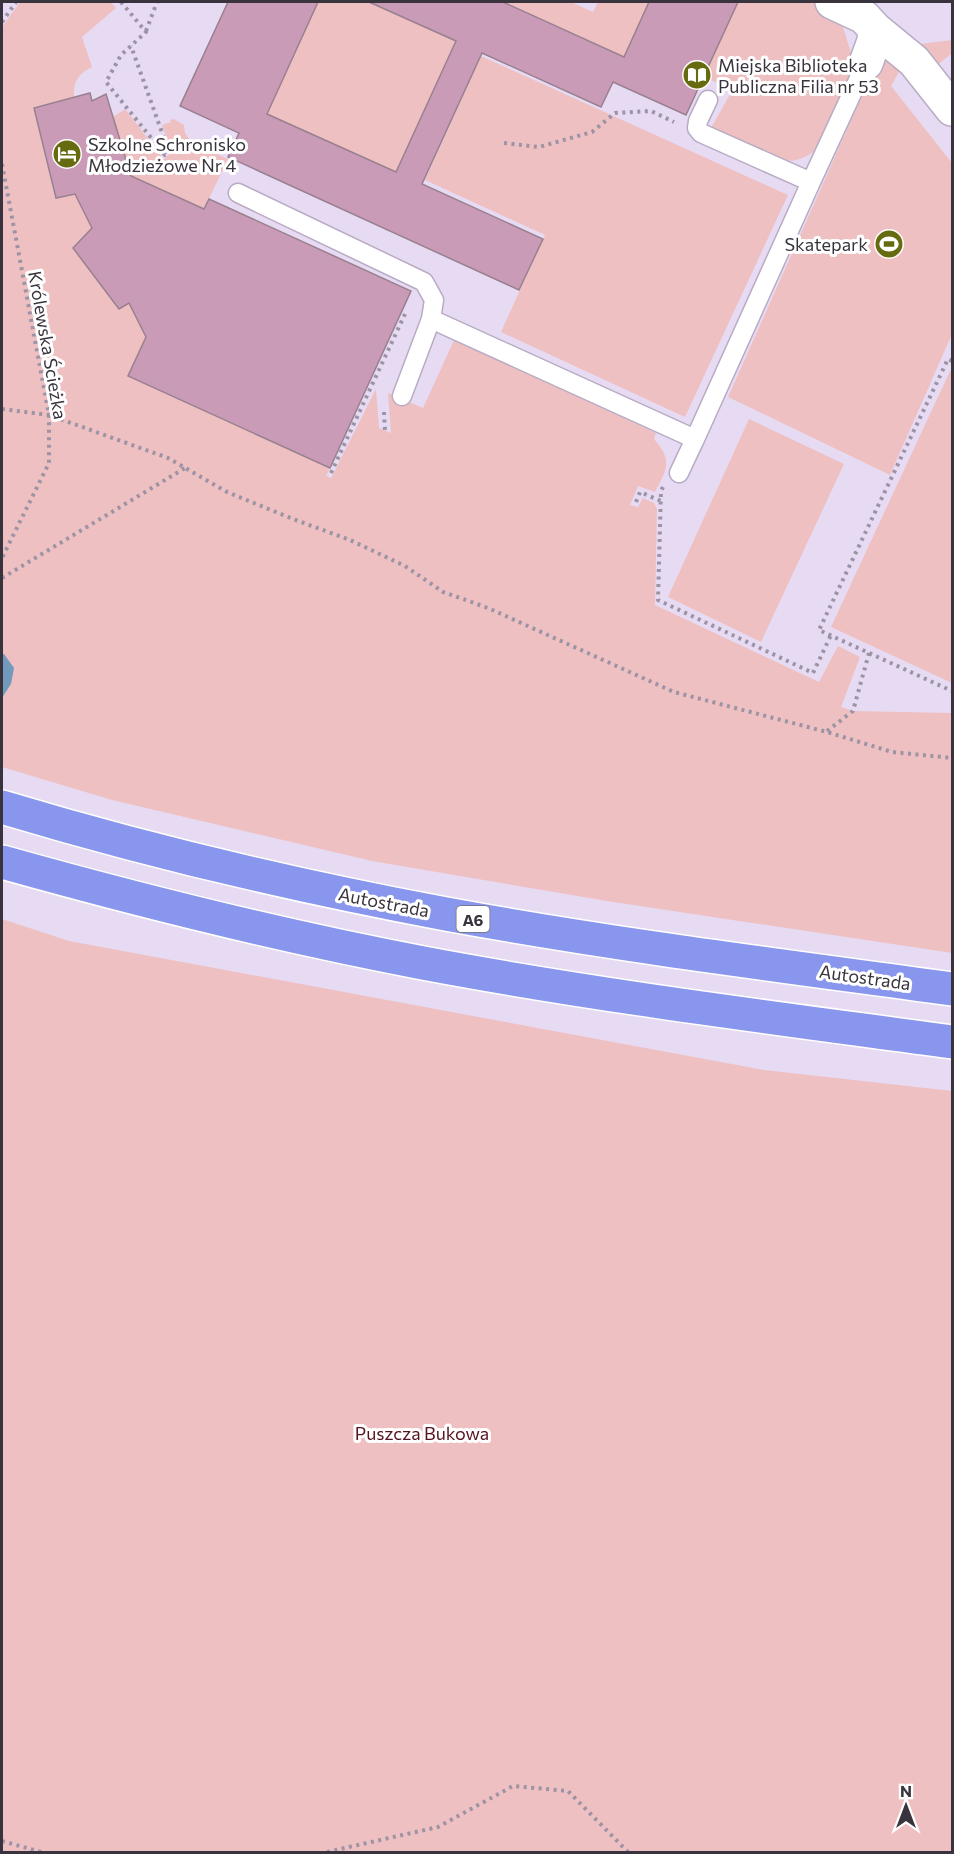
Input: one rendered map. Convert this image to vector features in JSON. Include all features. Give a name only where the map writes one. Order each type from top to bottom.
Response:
[{"type":"highway","name":"Autostrada","points":[[2,807],[144,847],[245,872],[436,912],[639,946],[952,989]]},
{"type":"highway","points":[[2,862],[222,921],[423,963],[628,997],[952,1042]]},
{"type":"street","points":[[855,11],[874,41],[866,63]]},
{"type":"street","points":[[855,11],[914,61],[952,109]]},
{"type":"lane","points":[[679,473],[866,63]]},
{"type":"lane","points":[[708,100],[698,121],[697,128],[701,133],[811,182]]},
{"type":"lane","points":[[238,194],[424,282],[434,300],[431,319],[402,396]]},
{"type":"lane","points":[[431,319],[695,439]]},
{"type":"path","points":[[2,22],[16,2]]},
{"type":"path","points":[[121,2],[146,32]]},
{"type":"path","points":[[131,45],[169,152],[165,155],[106,82],[121,55],[131,45],[146,32],[157,2]]},
{"type":"path","points":[[504,144],[539,147],[592,132],[615,113],[651,111],[681,125],[697,128]]},
{"type":"path","name":"Królewska Ścieżka","points":[[2,164],[49,415],[49,463],[2,558]]},
{"type":"path","points":[[331,473],[400,323]]},
{"type":"path","points":[[952,361],[948,359],[819,630],[952,691]]},
{"type":"path","points":[[2,409],[49,415],[168,458],[227,492],[350,540],[396,562],[443,592],[488,608],[674,692],[827,732],[892,752],[952,758]]},
{"type":"path","points":[[2,578],[185,468]]},
{"type":"path","points":[[661,491],[658,600],[813,673],[831,635]]},
{"type":"path","points":[[636,502],[640,492],[660,501]]},
{"type":"path","points":[[827,732],[853,711],[869,653]]},
{"type":"path","points":[[327,1852],[438,1827],[513,1786],[568,1791],[627,1852]]},
{"type":"path","points":[[2,1841],[41,1852]]},
{"type":"green space","points":[[20,2],[111,2],[116,8],[82,37],[92,67],[77,79],[74,97],[33,108],[45,132],[40,134],[55,198],[75,194],[92,228],[73,248],[119,309],[129,303],[146,337],[128,376],[330,468],[326,476],[331,478],[376,389],[379,428],[391,433],[388,393],[423,408],[455,338],[656,433],[654,439],[666,459],[663,477],[655,492],[638,486],[630,505],[638,507],[643,498],[654,503],[657,509],[655,605],[819,682],[838,646],[860,657],[841,707],[853,711],[952,713],[952,953],[607,901],[372,861],[112,800],[2,767],[2,698],[11,684],[2,654],[2,27]]},
{"type":"green space","points":[[318,2],[369,2],[456,41],[396,172],[267,114]]},
{"type":"green space","points":[[509,2],[571,2],[593,12],[598,2],[649,2],[624,57],[508,4]]},
{"type":"green space","points":[[738,2],[811,2],[843,16],[841,21],[852,56],[851,72],[816,150],[808,155],[784,161],[711,128],[733,89],[703,77]]},
{"type":"green space","points":[[952,40],[952,56],[951,54],[934,68],[912,45]]},
{"type":"green space","points":[[481,56],[788,195],[685,417],[501,332],[545,235],[425,180]]},
{"type":"green space","points":[[885,58],[900,70],[891,86],[952,163],[952,334],[890,475],[728,397],[875,67]]},
{"type":"green space","points":[[125,109],[164,159],[172,152],[162,125],[174,119],[184,125],[185,133],[192,143],[228,159],[204,209],[131,176],[113,117]]},
{"type":"green space","points":[[950,371],[952,372],[952,683],[831,627]]},
{"type":"green space","points":[[749,419],[844,464],[761,642],[668,597]]},
{"type":"green space","name":"Puszcza Bukowa","points":[[2,919],[69,941],[764,1070],[952,1091],[952,1852],[2,1852]]},
{"type":"water","points":[[2,654],[14,668],[11,684],[2,698]]},
{"type":"building","points":[[228,2],[318,2],[267,114],[396,172],[456,41],[369,2],[503,2],[624,57],[649,2],[738,2],[686,115],[613,82],[601,107],[482,53],[422,184],[543,239],[519,290],[228,157],[239,133],[180,106]]},
{"type":"building","points":[[90,93],[92,101],[106,94],[131,176],[204,209],[209,199],[411,291],[330,468],[128,376],[146,337],[129,303],[119,309],[73,248],[92,228],[75,194],[56,198],[34,108]]},
{"type":"place","name":"Miejska Biblioteka Publiczna Filia nr 53","points":[[697,75]]},
{"type":"place","name":"Szkolne Schronisko Młodzieżowe Nr 4","points":[[67,154]]},
{"type":"place","name":"Skatepark","points":[[889,244]]}]
